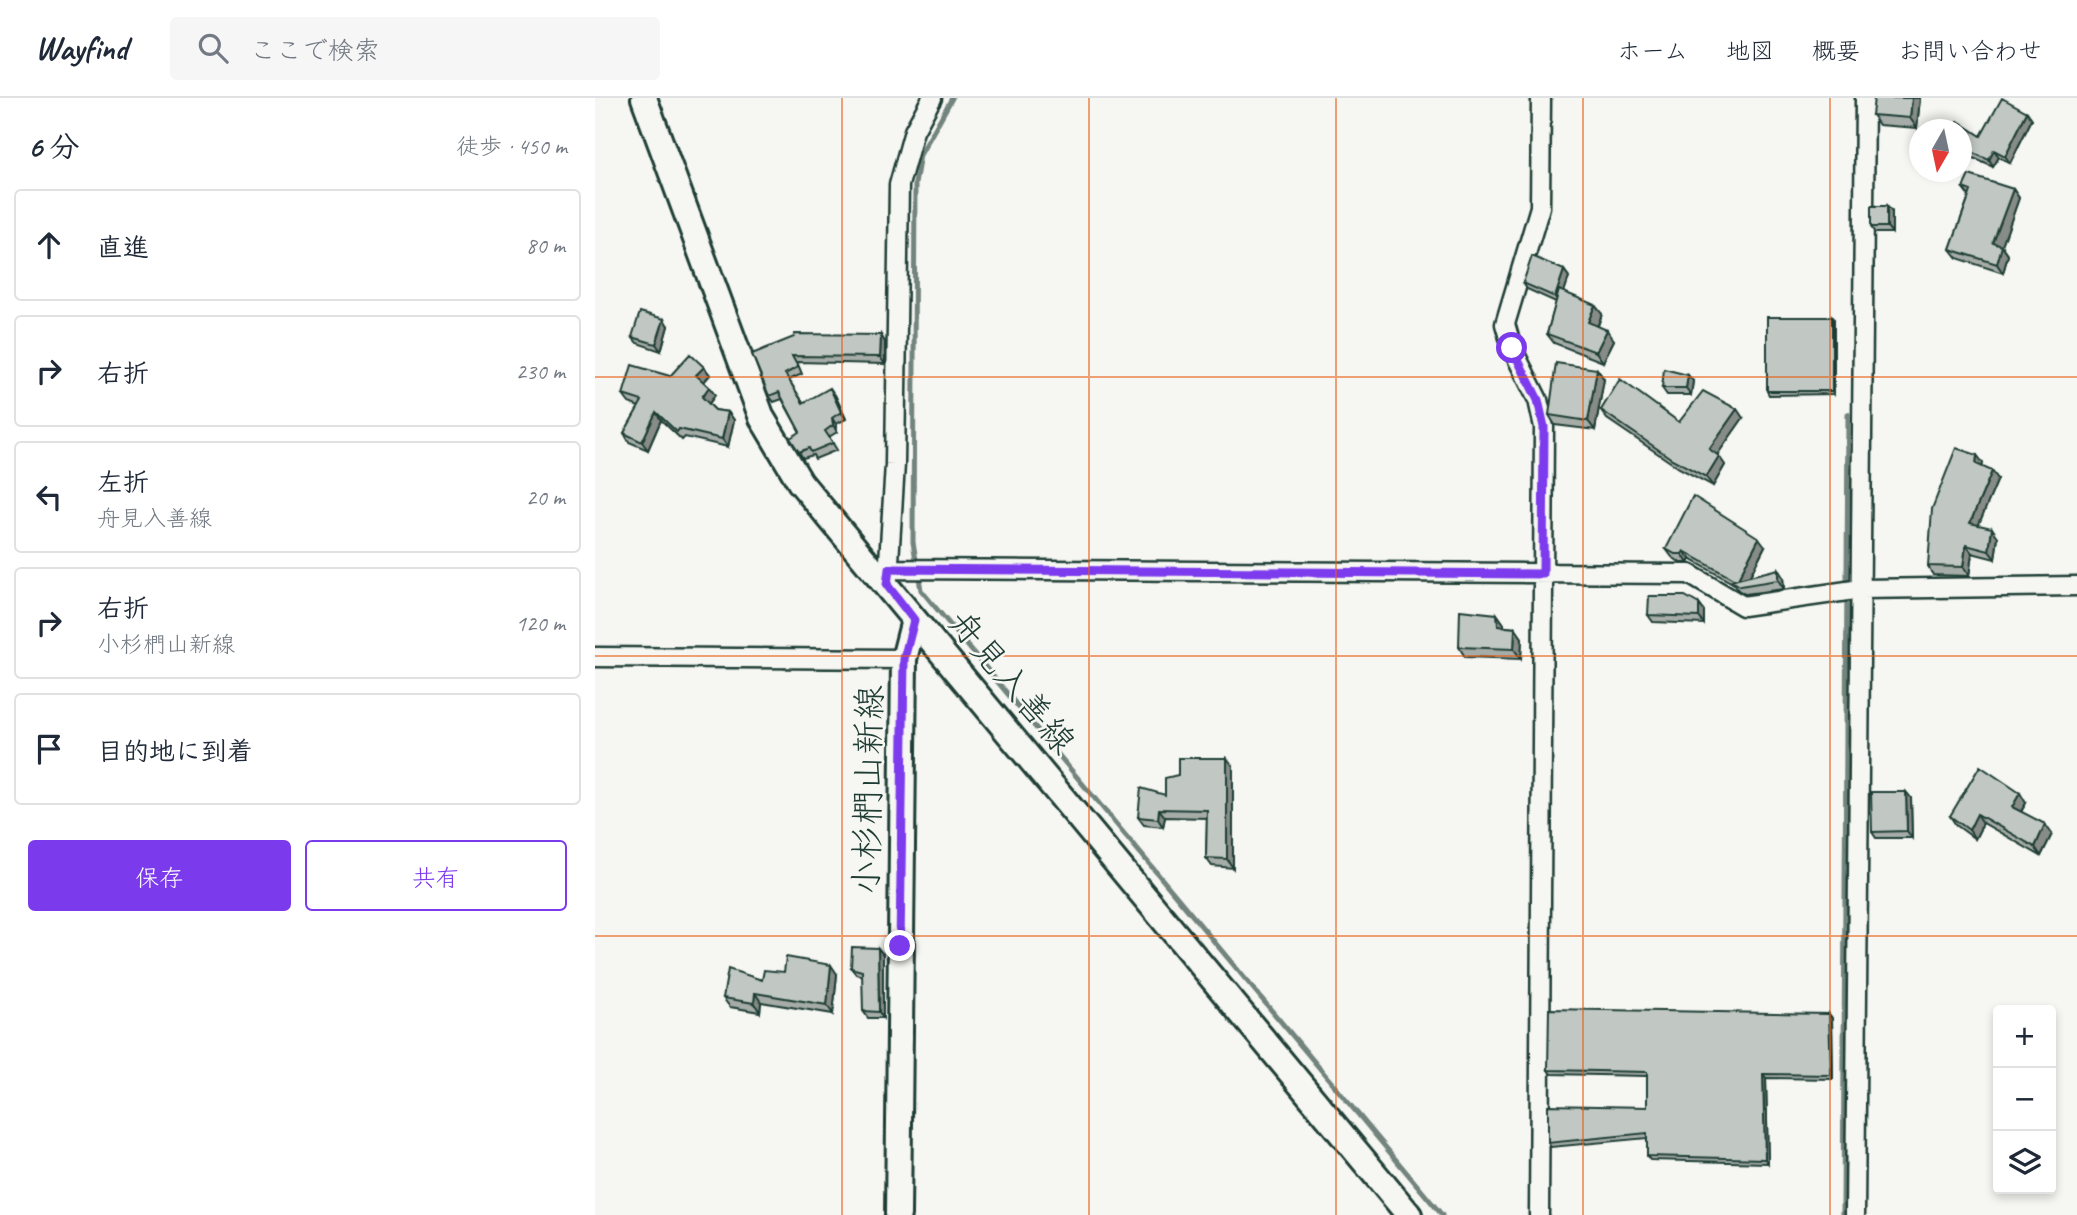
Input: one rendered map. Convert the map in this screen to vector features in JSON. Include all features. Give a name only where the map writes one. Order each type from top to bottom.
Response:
[{"type":"main road","name":"舟見入善線","points":[[645,98],[762,418],[800,482],[888,577],[914,620],[1409,1215]]},
{"type":"main road","name":"小杉椚山新線","points":[[898,1215],[904,659],[914,620]]},
{"type":"street","points":[[932,98],[914,131],[899,185],[895,464],[888,577],[1689,574],[1743,606],[1861,589],[2077,586]]},
{"type":"street","points":[[1539,1215],[1544,427],[1538,400],[1512,348],[1505,324],[1540,207],[1541,98]]},
{"type":"street","points":[[1855,1215],[1865,98]]},
{"type":"street","points":[[595,657],[904,659]]},
{"type":"building","points":[[1874,98],[1912,98],[1910,118],[1872,115]]},
{"type":"building","points":[[2002,98],[2027,112],[2005,156],[1994,150],[1989,160],[1972,152],[1972,130],[1981,136]]},
{"type":"building","points":[[1972,176],[2013,189],[1993,243],[2002,246],[1997,264],[1950,249],[1971,191],[1963,188],[1966,182],[1972,182]]},
{"type":"building","points":[[1871,206],[1887,206],[1887,227],[1871,227]]},
{"type":"building","points":[[1532,256],[1564,270],[1555,297],[1523,283]]},
{"type":"building","points":[[1559,290],[1595,305],[1588,322],[1607,330],[1596,352],[1547,334]]},
{"type":"building","points":[[640,312],[664,319],[656,344],[632,337]]},
{"type":"building","points":[[1767,317],[1832,317],[1832,391],[1767,391]]},
{"type":"building","points":[[795,334],[881,335],[880,357],[792,356],[798,367],[785,374],[803,403],[830,388],[841,412],[832,418],[833,425],[825,431],[833,443],[811,452],[809,448],[799,452],[790,438],[800,432],[779,392],[769,396],[752,354],[794,337]]},
{"type":"building","points":[[690,354],[704,367],[696,375],[709,387],[702,397],[715,410],[728,412],[722,439],[679,429],[677,432],[656,412],[642,442],[624,433],[642,401],[623,395],[632,365],[670,376]]},
{"type":"building","points":[[1556,363],[1597,369],[1588,421],[1549,415]]},
{"type":"building","points":[[1664,369],[1688,375],[1686,388],[1662,388]]},
{"type":"building","points":[[1620,379],[1679,422],[1703,391],[1737,409],[1709,449],[1719,456],[1706,477],[1672,459],[1601,410]]},
{"type":"building","points":[[1956,448],[1977,455],[1976,464],[1992,471],[1970,523],[1992,528],[1989,551],[1966,545],[1963,567],[1928,566],[1932,509]]},
{"type":"building","points":[[1693,496],[1759,538],[1738,579],[1778,569],[1778,580],[1740,586],[1732,581],[1735,580],[1684,551],[1682,554],[1675,554],[1666,549]]},
{"type":"building","points":[[1649,596],[1685,596],[1699,604],[1699,617],[1648,615]]},
{"type":"building","points":[[1460,610],[1497,614],[1498,626],[1515,628],[1514,649],[1459,647]]},
{"type":"building","points":[[1178,758],[1227,758],[1227,859],[1206,858],[1207,810],[1159,809],[1158,819],[1138,817],[1141,788],[1165,795],[1165,778],[1178,775]]},
{"type":"building","points":[[1980,766],[2020,793],[2012,807],[2045,824],[2035,847],[1977,814],[1969,830],[1950,816]]},
{"type":"building","points":[[1871,792],[1906,792],[1907,831],[1872,832]]},
{"type":"building","points":[[852,947],[878,948],[879,1012],[863,1011],[862,971],[851,968]]},
{"type":"building","points":[[786,957],[831,965],[827,1005],[755,993],[754,1003],[723,998],[728,969],[762,980],[764,970],[784,972]]},
{"type":"building","points":[[1549,1009],[1829,1014],[1831,1075],[1763,1074],[1765,1159],[1647,1156],[1647,1133],[1548,1143],[1548,1105],[1647,1107],[1647,1072],[1548,1070]]},
{"type":"waterway","points":[[952,98],[920,155],[915,184],[913,542],[921,590],[1442,1215]]},
{"type":"waterway","points":[[1843,1215],[1848,414]]},
{"type":"route","points":[[900,946],[904,659],[914,620],[887,585],[889,569],[1543,574],[1544,427],[1538,400],[1512,348]]}]
